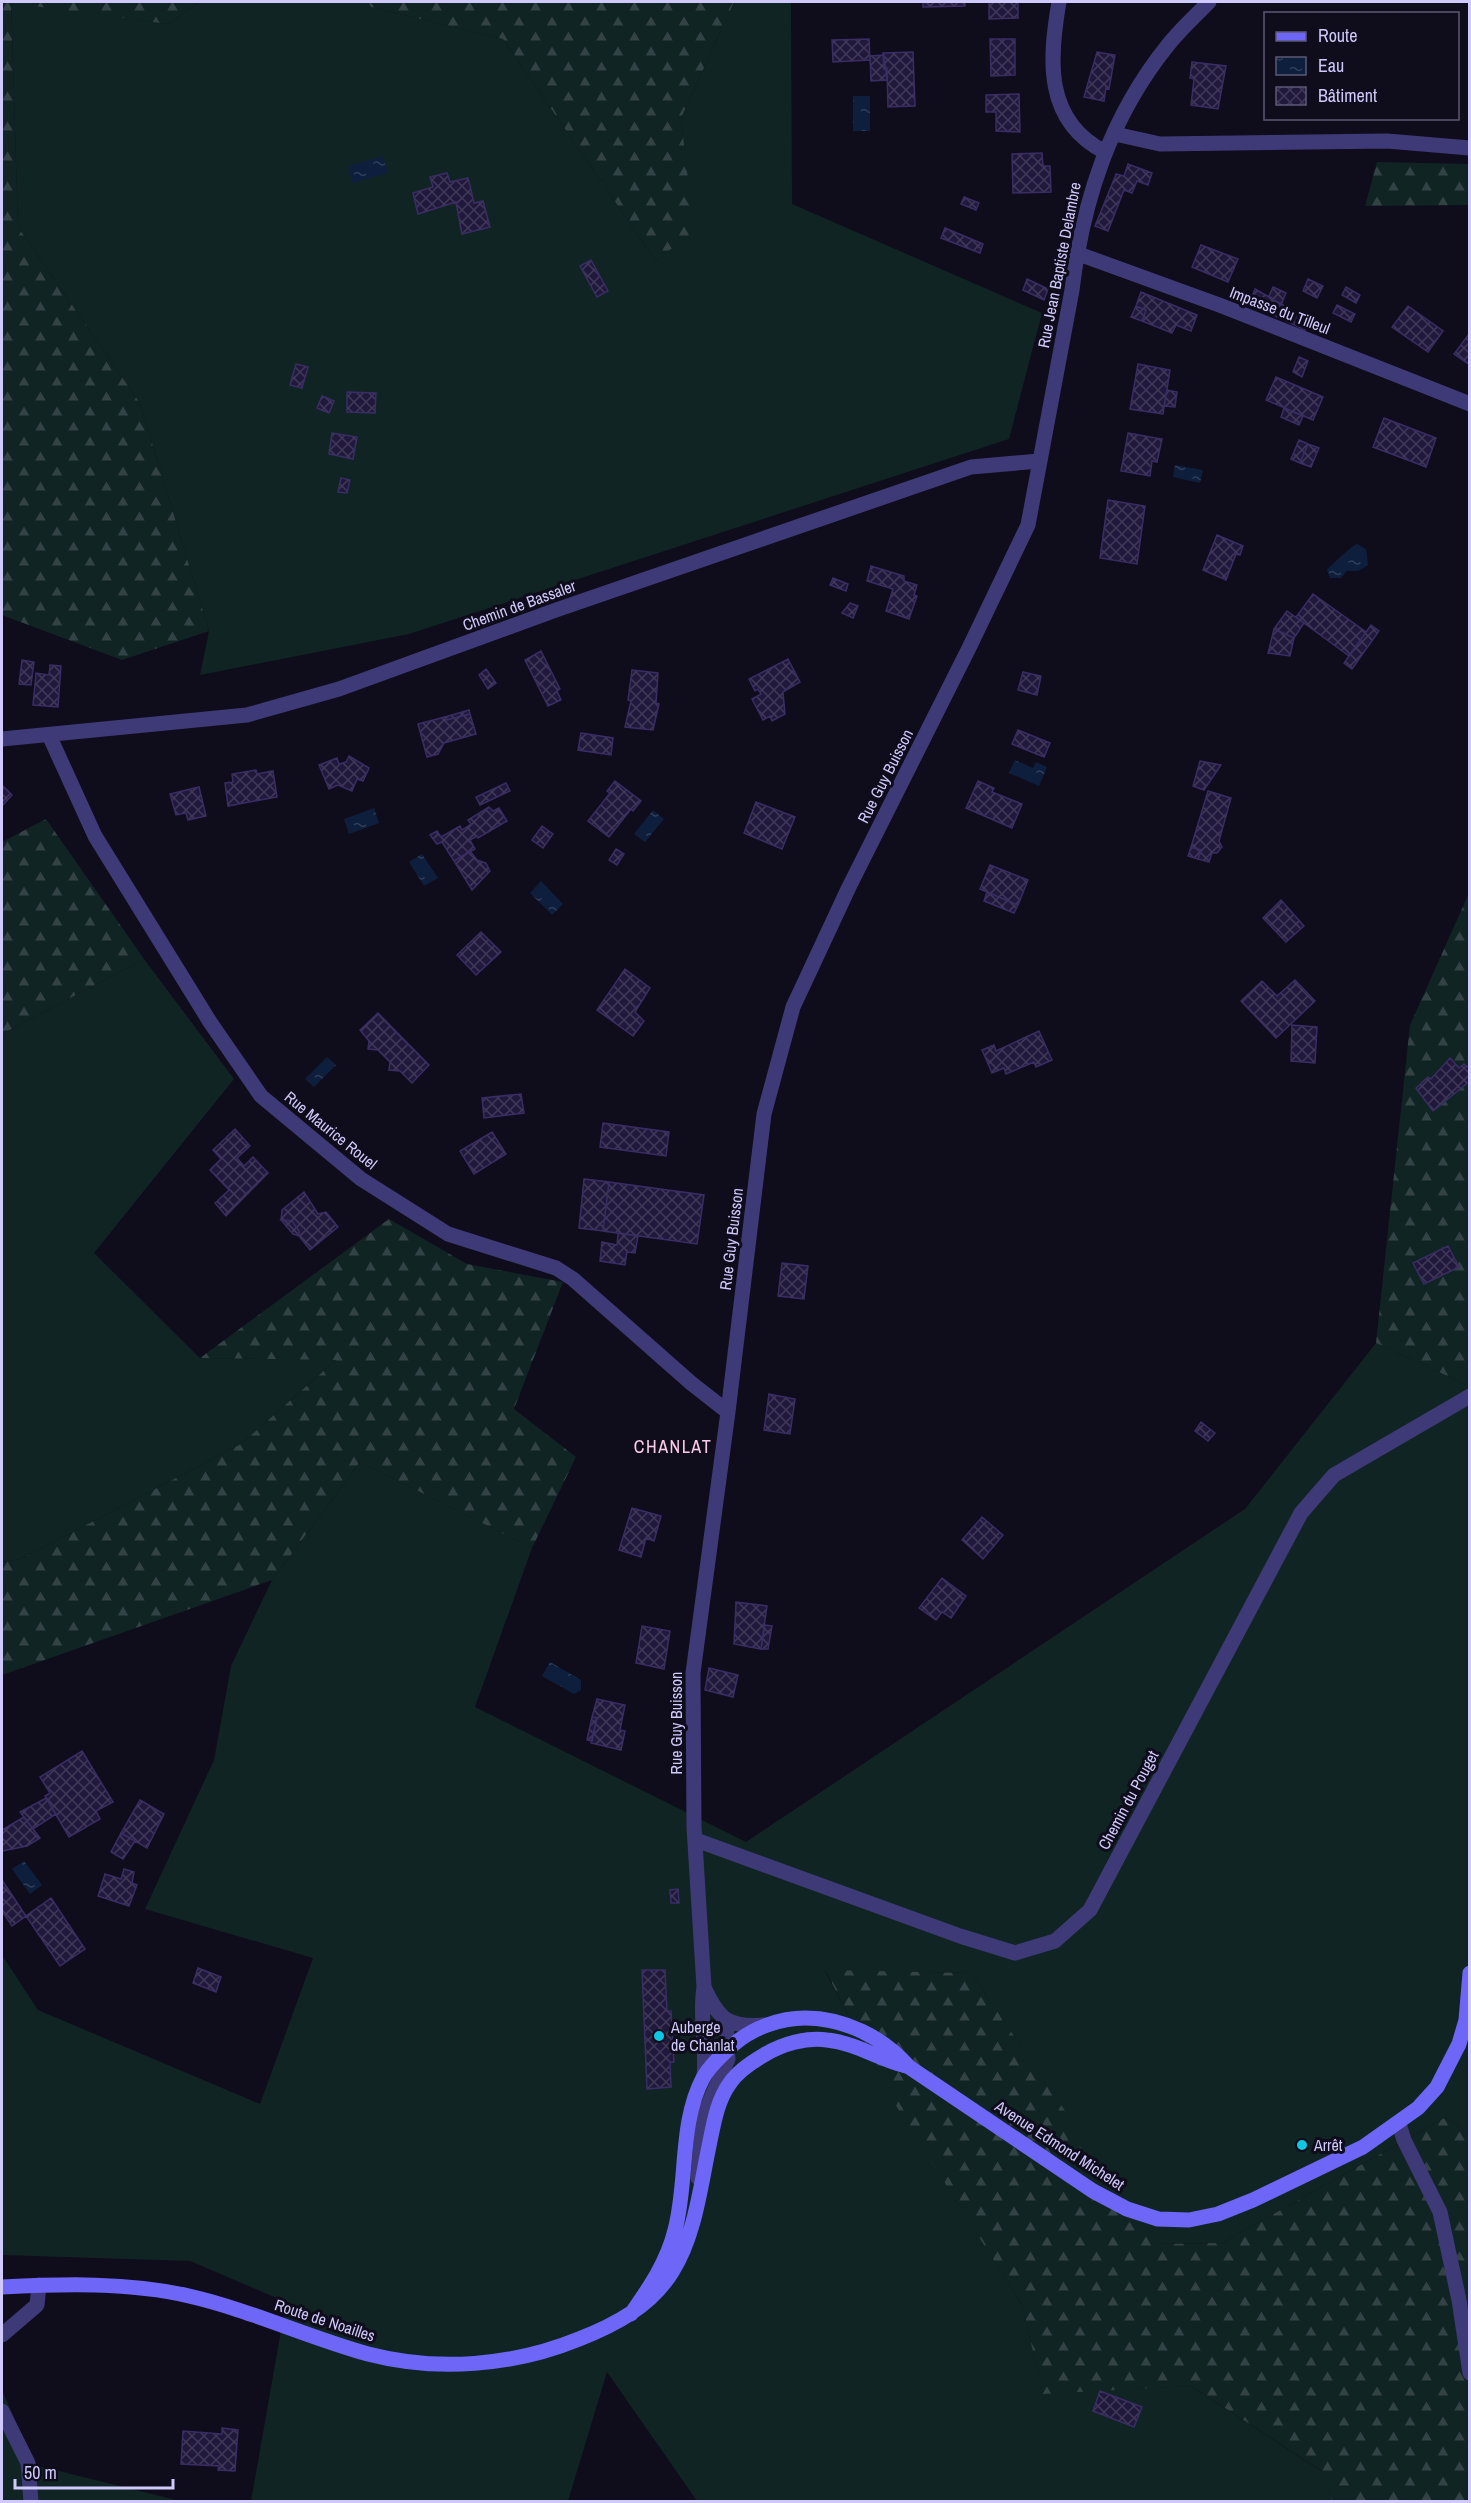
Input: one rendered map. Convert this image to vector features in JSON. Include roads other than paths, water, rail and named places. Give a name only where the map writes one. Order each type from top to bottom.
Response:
[{"type":"main road","name":"Avenue Edmond Michelet","points":[[726,2053],[744,2035],[767,2025],[796,2018],[825,2018],[847,2025],[876,2039],[897,2054],[909,2067],[1093,2191],[1127,2209],[1158,2219],[1189,2220],[1218,2214],[1363,2147],[1399,2124],[1437,2087],[1448,2069],[1466,2020],[1470,1973]]},
{"type":"main road","name":"Route de Noailles","points":[[2,2287],[39,2285],[119,2288],[186,2295],[223,2305],[365,2353],[434,2364],[470,2364],[539,2353],[585,2337],[631,2314],[656,2294],[673,2271],[696,2205],[720,2103],[730,2083],[757,2059],[777,2047],[825,2039],[858,2046],[893,2063],[909,2067]]},
{"type":"main road","name":"Route de Noailles","points":[[631,2314],[650,2287],[670,2248],[680,2199],[690,2119],[704,2076],[726,2053]]},
{"type":"street","points":[[1059,2],[1051,48],[1054,91],[1072,126],[1095,147],[1105,152]]},
{"type":"street","name":"Rue Jean Baptiste Delambre","points":[[1039,461],[1072,290],[1076,253],[1090,189],[1105,152],[1136,90],[1168,45],[1209,2]]},
{"type":"street","points":[[1114,134],[1160,144],[1388,141],[1470,148]]},
{"type":"street","name":"Impasse du Tilleul","points":[[1076,253],[1222,306],[1470,404]]},
{"type":"street","name":"Chemin de Bassaler","points":[[2,739],[247,715],[339,689],[566,606],[971,467],[1039,461]]},
{"type":"street","name":"Rue Guy Buisson","points":[[704,2076],[705,2039],[701,2008],[704,1987],[696,1840],[693,1673],[728,1412],[764,1114],[793,1007],[849,887],[1028,525],[1039,461]]},
{"type":"street","name":"Rue Maurice Rouel","points":[[49,735],[95,836],[210,1022],[261,1096],[361,1179],[448,1234],[555,1268],[573,1279],[691,1383],[728,1412]]},
{"type":"street","name":"Chemin du Pouget","points":[[696,1840],[949,1932],[1015,1953],[1055,1941],[1090,1910],[1301,1513],[1334,1476],[1470,1396]]},
{"type":"street","points":[[704,1987],[712,2006],[726,2021],[744,2027],[767,2025]]},
{"type":"street","points":[[696,2205],[703,2116],[726,2053],[726,2021]]},
{"type":"street","points":[[705,2039],[714,2050],[726,2053],[735,2060],[757,2059]]},
{"type":"street","points":[[1399,2124],[1404,2140],[1440,2212],[1459,2300],[1470,2373]]},
{"type":"street","points":[[2,2335],[37,2305],[39,2285]]},
{"type":"street","points":[[2,2411],[28,2463],[31,2502]]},
{"type":"water","points":[[853,96],[870,96],[870,131],[853,131]]},
{"type":"water","points":[[383,156],[388,173],[352,183],[348,166]]},
{"type":"water","points":[[1175,465],[1203,470],[1200,483],[1173,477]]},
{"type":"water","points":[[1357,544],[1366,549],[1368,565],[1358,571],[1347,571],[1341,578],[1330,578],[1327,570]]},
{"type":"water","points":[[1015,760],[1033,768],[1036,762],[1047,767],[1039,786],[1009,773]]},
{"type":"water","points":[[374,808],[379,823],[349,834],[344,819]]},
{"type":"water","points":[[653,810],[664,819],[645,842],[634,834]]},
{"type":"water","points":[[422,854],[438,878],[424,886],[409,862]]},
{"type":"water","points":[[541,881],[563,904],[552,915],[530,893]]},
{"type":"water","points":[[327,1057],[336,1065],[314,1087],[305,1079]]},
{"type":"water","points":[[550,1662],[581,1680],[581,1690],[574,1694],[542,1676]]},
{"type":"water","points":[[24,1861],[42,1885],[30,1894],[12,1869]]},
{"type":"place","name":"Auberge de Chanlat","points":[[659,2036]]},
{"type":"place","name":"Arrêt","points":[[1302,2145]]},
{"type":"district","name":"CHANLAT","points":[[673,1447]]}]
